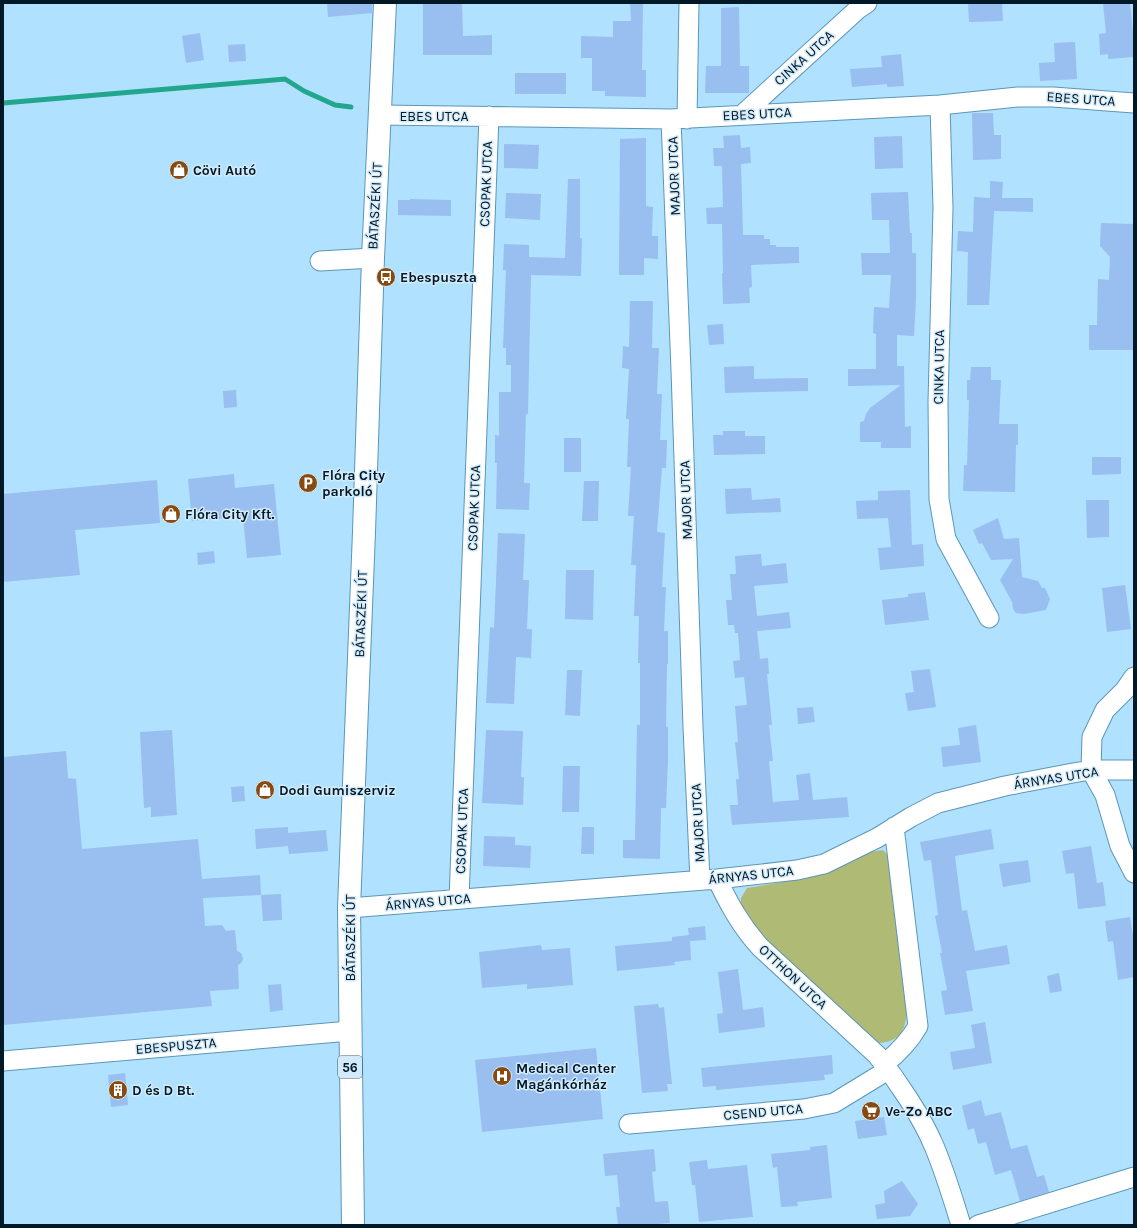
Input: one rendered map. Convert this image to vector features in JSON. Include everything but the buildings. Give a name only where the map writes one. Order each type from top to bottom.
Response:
[{"type":"main road","name":"BÁTASZÉKI ÚT","points":[[352,1225],[349,908],[373,258],[385,3]]},
{"type":"street","name":"MAJOR UTCA","points":[[688,3],[679,119],[682,378],[693,727],[708,880]]},
{"type":"street","name":"CINKA UTCA","points":[[742,115],[858,9],[867,3]]},
{"type":"street","name":"EBES UTCA","points":[[380,115],[679,119],[940,105],[1018,97],[1053,96],[1134,103]]},
{"type":"street","name":"CINKA UTCA","points":[[940,105],[943,208],[938,402],[939,499],[946,539],[989,618]]},
{"type":"street","name":"CSOPAK UTCA","points":[[459,899],[489,116]]},
{"type":"street","points":[[320,261],[373,258]]},
{"type":"street","points":[[1134,677],[1125,690],[1105,710],[1092,737],[1091,770],[1105,795],[1120,846],[1134,873]]},
{"type":"street","name":"ÁRNYAS UTCA","points":[[349,908],[708,880],[797,870],[824,864],[877,838],[938,803],[1005,786],[1091,770],[1134,770]]},
{"type":"street","points":[[886,1067],[911,1038],[918,1026],[894,827]]},
{"type":"street","name":"OTTHON UTCA","points":[[708,880],[730,907],[747,933],[760,947],[877,1055],[886,1067],[917,1115],[933,1145],[944,1170],[962,1225]]},
{"type":"street","name":"EBESPUSZTA","points":[[3,1061],[350,1031]]},
{"type":"street","name":"CSEND UTCA","points":[[629,1124],[804,1108],[834,1103],[886,1067]]},
{"type":"street","points":[[978,1225],[1134,1177]]},
{"type":"green space","points":[[883,850],[890,857],[907,1012],[905,1025],[900,1035],[891,1041],[878,1043],[759,936],[741,905],[741,898],[747,888],[795,880],[827,872],[870,852]]},
{"type":"waterway","points":[[3,103],[285,79],[304,91],[335,105],[351,107]]},
{"type":"place","name":"Cövi Autó","points":[[179,170]]},
{"type":"place","name":"Ebespuszta","points":[[386,277]]},
{"type":"place","name":"Flóra City parkoló","points":[[308,483]]},
{"type":"place","name":"Flóra City Kft.","points":[[171,514]]},
{"type":"place","name":"Dodi Gumiszerviz","points":[[265,790]]},
{"type":"place","name":"Medical Center Magánkórház","points":[[502,1076]]},
{"type":"place","name":"D és D Bt.","points":[[118,1090]]},
{"type":"place","name":"Ve-Zo ABC","points":[[871,1111]]}]
